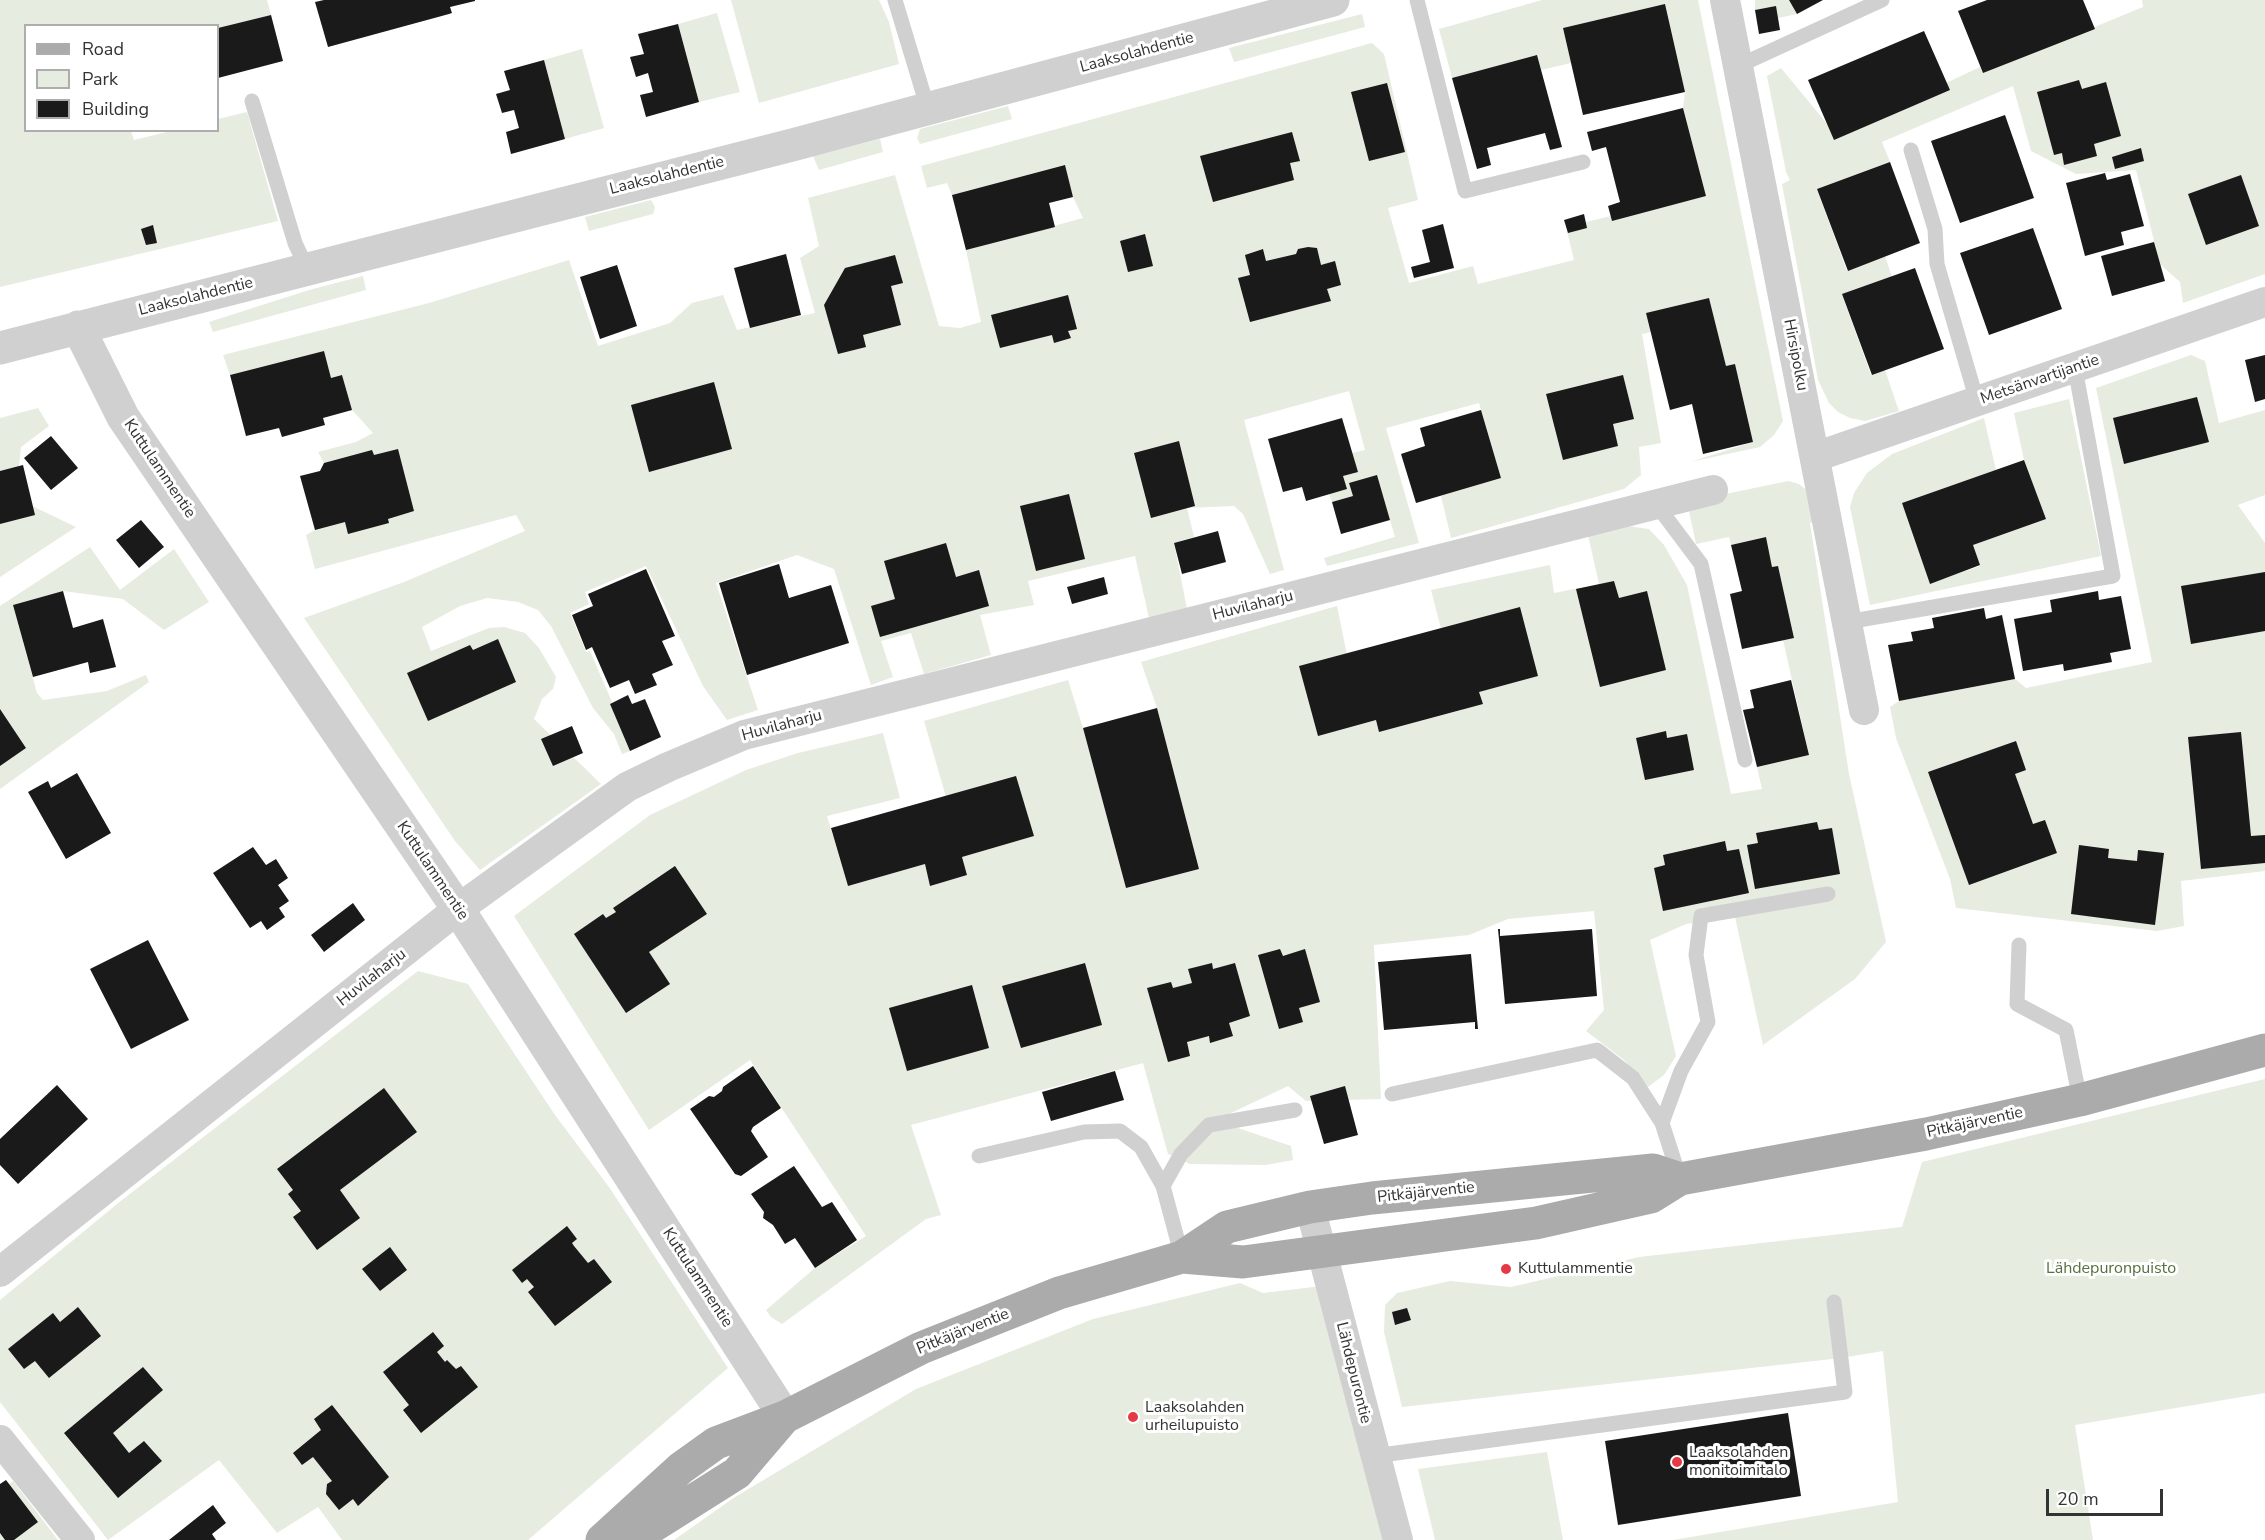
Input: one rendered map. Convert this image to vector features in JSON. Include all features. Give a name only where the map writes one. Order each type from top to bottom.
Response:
[{"type":"main road","name":"Pitkäjärventie","points":[[1182,1257],[1243,1262],[1536,1223],[1651,1197],[1680,1179],[1926,1134],[2080,1100],[2265,1050]]},
{"type":"main road","name":"Pitkäjärventie","points":[[602,1540],[681,1468],[716,1443],[785,1417],[921,1348],[1059,1293],[1182,1257],[1227,1227],[1310,1207],[1653,1170],[1680,1179]]},
{"type":"main road","name":"Pitkäjärventie","points":[[631,1540],[737,1473],[785,1417]]},
{"type":"street","name":"Laaksolahdentie","points":[[0,348],[928,109],[1333,0]]},
{"type":"street","name":"Hirsipolku","points":[[1725,0],[1864,710]]},
{"type":"street","name":"Metsänvartijantie","points":[[1815,457],[2265,302]]},
{"type":"street","name":"Kuttulammentie","points":[[78,327],[123,417],[458,909],[785,1417]]},
{"type":"street","name":"Huvilaharju","points":[[0,1272],[458,909],[627,787],[744,735],[1713,490]]},
{"type":"street","name":"Lähdepurontie","points":[[1310,1207],[1398,1540]]},
{"type":"street","points":[[0,1440],[80,1540]]},
{"type":"lane","points":[[896,0],[928,109]]},
{"type":"lane","points":[[1418,0],[1465,191],[1583,162]]},
{"type":"lane","points":[[1738,66],[1882,0]]},
{"type":"lane","points":[[252,101],[295,243],[307,268]]},
{"type":"lane","points":[[1911,150],[1935,229],[1937,264],[1977,402]]},
{"type":"lane","points":[[1847,622],[2113,576],[2075,368]]},
{"type":"lane","points":[[1656,504],[1701,564],[1745,760]]},
{"type":"lane","points":[[1662,1123],[1681,1071],[1708,1022],[1696,955],[1701,916],[1828,894]]},
{"type":"lane","points":[[2019,945],[2017,1004],[2066,1030],[2080,1100]]},
{"type":"lane","points":[[1392,1094],[1597,1050],[1634,1078],[1662,1123],[1680,1179]]},
{"type":"lane","points":[[1163,1186],[1181,1154],[1209,1125],[1295,1110]]},
{"type":"lane","points":[[978,1156],[1084,1131],[1120,1131],[1141,1147],[1163,1186],[1182,1257]]},
{"type":"lane","points":[[1374,1456],[1845,1392],[1834,1302]]},
{"type":"green space","points":[[0,0],[267,0],[271,15],[219,28],[219,24],[24,24],[24,132],[131,132],[134,140],[167,132],[219,132],[219,119],[247,112],[278,221],[0,287]]},
{"type":"green space","points":[[731,0],[879,0],[889,22],[899,64],[759,103]]},
{"type":"green space","points":[[1542,0],[1698,0],[1783,421],[1774,435],[1760,447],[1690,462],[1753,442],[1735,364],[1726,366],[1709,298],[1647,313],[1651,332],[1642,334],[1661,443],[1639,447],[1641,475],[1624,489],[1451,538],[1441,496],[1501,478],[1479,403],[1386,428],[1419,543],[1327,566],[1324,558],[1395,537],[1377,476],[1350,483],[1353,496],[1332,502],[1329,494],[1346,489],[1343,476],[1357,472],[1352,453],[1365,450],[1349,391],[1244,420],[1284,570],[1270,574],[1243,514],[1234,506],[1187,508],[1194,537],[1174,543],[1187,609],[1149,618],[1135,556],[1028,581],[1034,605],[980,615],[991,655],[924,674],[911,633],[881,641],[893,677],[871,685],[834,569],[797,555],[716,583],[758,710],[727,720],[703,686],[646,566],[585,592],[589,604],[570,613],[586,652],[590,651],[612,702],[610,704],[630,751],[622,754],[614,734],[593,708],[551,626],[538,610],[518,602],[487,598],[460,606],[422,627],[431,651],[489,628],[504,627],[525,633],[539,648],[556,677],[553,689],[542,699],[534,719],[601,784],[480,870],[455,841],[304,618],[404,582],[525,531],[516,515],[315,569],[306,535],[315,530],[300,476],[320,471],[324,463],[318,452],[356,442],[373,433],[352,410],[342,375],[331,378],[324,351],[230,375],[223,355],[429,303],[569,260],[598,346],[670,323],[692,303],[723,295],[737,330],[815,313],[800,258],[819,246],[808,198],[895,175],[939,326],[960,328],[981,322],[966,250],[1083,218],[1073,197],[1064,165],[952,195],[947,183],[927,188],[921,166],[1372,43],[1384,54],[1418,200],[1388,208],[1409,283],[1473,266],[1478,284],[1574,260],[1566,227],[1611,216],[1612,220],[1706,196],[1683,108],[1685,92],[1664,5],[1563,28],[1571,63],[1541,70],[1537,55],[1452,78],[1439,29]]},
{"type":"green space","points":[[1755,0],[1789,0],[1797,14],[1778,18],[1775,7],[1755,10]]},
{"type":"green space","points":[[2142,0],[2265,0],[2265,274],[2183,303],[2180,282],[2160,264],[2136,170],[2076,174],[2031,151],[2013,86],[1882,142],[1890,162],[1817,189],[1847,271],[1885,256],[1892,277],[1842,295],[1871,375],[1885,370],[1899,411],[1865,421],[1850,418],[1838,412],[1829,403],[1818,380],[1782,184],[1790,180],[1786,172],[1767,76],[1781,68],[1828,125],[1834,139],[1950,90],[1946,83],[1980,67],[1983,73],[2143,7]]},
{"type":"green space","points":[[717,13],[740,92],[699,102],[678,24]]},
{"type":"green space","points":[[1362,14],[1365,27],[1234,62],[1229,48]]},
{"type":"green space","points":[[582,49],[604,128],[565,139],[544,60]]},
{"type":"green space","points":[[1008,106],[1012,119],[920,144],[917,138],[920,129]]},
{"type":"green space","points":[[880,139],[883,152],[819,170],[813,156]]},
{"type":"green space","points":[[651,200],[655,207],[653,214],[589,231],[585,217]]},
{"type":"green space","points":[[363,276],[366,290],[213,332],[209,322],[309,290]]},
{"type":"green space","points":[[2191,355],[2205,361],[2219,423],[2265,410],[2265,495],[2238,505],[2265,543],[2265,871],[2181,881],[2184,926],[2157,931],[1956,908],[1950,879],[1896,738],[1890,707],[1899,701],[2015,679],[2026,688],[2152,662],[2096,388]]},
{"type":"green space","points":[[2069,399],[2101,556],[1870,605],[1850,507],[1854,493],[1867,473],[1892,454],[1984,418],[1996,470],[1902,503],[1930,583],[1980,566],[1973,545],[2045,519],[2024,460],[2014,413]]},
{"type":"green space","points":[[38,408],[49,426],[21,447],[19,466],[32,506],[76,527],[0,577],[0,418]]},
{"type":"green space","points":[[1788,481],[1799,484],[1809,492],[1817,522],[1810,523],[1849,774],[1886,942],[1855,979],[1763,1045],[1735,917],[1686,924],[1650,940],[1676,1056],[1664,1075],[1648,1087],[1624,1060],[1586,1031],[1604,1010],[1594,911],[1508,919],[1469,935],[1374,945],[1381,1099],[1306,1101],[1288,1086],[1231,1113],[1235,1127],[1291,1146],[1293,1160],[1266,1165],[1190,1164],[1168,1154],[1143,1063],[911,1125],[941,1215],[926,1219],[782,1324],[771,1317],[766,1310],[815,1268],[866,1236],[750,1060],[649,1130],[514,916],[650,815],[746,770],[798,753],[883,733],[900,798],[827,816],[848,886],[925,864],[930,885],[967,875],[962,857],[1034,836],[946,797],[924,721],[1068,680],[1126,888],[1199,869],[1157,708],[1141,662],[1337,606],[1361,724],[1376,720],[1379,732],[1462,710],[1431,590],[1550,565],[1554,593],[1599,584],[1588,535],[1627,526],[1649,529],[1664,545],[1687,585],[1731,794],[1762,789],[1757,767],[1809,755],[1783,640],[1794,637],[1778,566],[1772,567],[1766,537],[1731,545],[1729,537],[1696,544],[1687,502]]},
{"type":"green space","points":[[90,547],[120,590],[174,549],[209,602],[164,630],[123,599],[63,591],[13,605],[37,693],[43,700],[107,691],[146,675],[149,682],[0,789],[0,766],[26,748],[0,709],[0,606]]},
{"type":"green space","points":[[418,971],[468,984],[555,1115],[609,1187],[728,1368],[528,1540],[342,1540],[318,1507],[277,1533],[219,1460],[108,1540],[0,1402],[0,1300],[122,1200]]},
{"type":"green space","name":"Lähdepuronpuisto","points":[[2265,1079],[2265,1393],[2075,1425],[2093,1540],[1673,1540],[1898,1502],[1883,1351],[1841,1358],[1402,1407],[1384,1332],[1385,1305],[1397,1293],[1450,1281],[1511,1287],[1639,1257],[1902,1227],[1922,1162]]},
{"type":"green space","name":"Laaksolahden urheilupuisto","points":[[1240,1283],[1263,1293],[1330,1285],[1398,1540],[674,1540],[735,1497],[916,1389],[1093,1319]]},
{"type":"green space","points":[[1547,1452],[1563,1540],[1435,1540],[1418,1469]]},
{"type":"green space","points":[[13,1481],[58,1540],[0,1540],[0,1491]]},
{"type":"building","points":[[324,0],[475,1],[450,7],[452,13],[449,14],[328,47],[315,2]]},
{"type":"building","points":[[1789,0],[1823,0],[1797,14]]},
{"type":"building","points":[[1987,0],[2083,0],[2095,29],[1983,73],[1958,11]]},
{"type":"building","points":[[1665,4],[1685,92],[1583,115],[1563,28]]},
{"type":"building","points":[[1776,6],[1780,30],[1759,34],[1755,10]]},
{"type":"building","points":[[271,15],[283,61],[219,78],[219,28]]},
{"type":"building","points":[[678,24],[699,102],[646,117],[640,95],[653,92],[648,73],[636,77],[630,57],[644,54],[638,34]]},
{"type":"building","points":[[1924,31],[1950,90],[1834,140],[1808,80]]},
{"type":"building","points":[[1537,55],[1562,147],[1550,150],[1545,133],[1487,148],[1491,165],[1477,169],[1452,78]]},
{"type":"building","points":[[544,60],[565,139],[511,154],[506,132],[519,128],[514,110],[502,113],[496,94],[510,90],[504,71]]},
{"type":"building","points":[[2079,80],[2082,89],[2106,82],[2121,136],[2094,144],[2097,156],[2064,165],[2062,153],[2054,155],[2037,92]]},
{"type":"building","points":[[1387,83],[1405,152],[1369,161],[1351,92]]},
{"type":"building","points":[[1683,108],[1706,196],[1612,221],[1608,206],[1620,202],[1606,147],[1592,151],[1587,132]]},
{"type":"building","points":[[2005,115],[2034,198],[1960,223],[1931,141]]},
{"type":"building","points":[[1292,132],[1300,161],[1290,163],[1294,180],[1213,202],[1200,156]]},
{"type":"building","points":[[2141,148],[2144,161],[2115,169],[2112,157]]},
{"type":"building","points":[[1890,162],[1920,243],[1848,271],[1817,189]]},
{"type":"building","points":[[1065,165],[1073,197],[1049,203],[1055,227],[966,250],[952,195]]},
{"type":"building","points":[[2105,173],[2107,180],[2130,174],[2144,226],[2121,232],[2124,245],[2085,256],[2066,183]]},
{"type":"building","points":[[2241,175],[2259,226],[2206,245],[2188,194]]},
{"type":"building","points":[[1584,214],[1587,228],[1568,233],[1564,220]]},
{"type":"building","points":[[1443,224],[1454,268],[1414,278],[1411,267],[1430,262],[1422,230]]},
{"type":"building","points":[[153,225],[157,243],[146,245],[141,229]]},
{"type":"building","points":[[2033,228],[2062,309],[1989,335],[1960,253]]},
{"type":"building","points":[[1145,234],[1153,266],[1128,272],[1120,241]]},
{"type":"building","points":[[2154,242],[2165,281],[2112,296],[2101,256]]},
{"type":"building","points":[[1317,248],[1321,265],[1335,261],[1341,285],[1327,289],[1331,301],[1250,322],[1238,278],[1250,275],[1245,255],[1263,249],[1266,261],[1296,254],[1298,249]]},
{"type":"building","points":[[786,254],[801,315],[750,328],[734,268]]},
{"type":"building","points":[[895,255],[903,283],[891,286],[901,325],[863,335],[866,347],[838,354],[824,305],[845,268]]},
{"type":"building","points":[[617,265],[637,326],[600,339],[580,277]]},
{"type":"building","points":[[1915,268],[1944,349],[1872,375],[1842,294]]},
{"type":"building","points":[[1068,295],[1077,329],[1068,331],[1071,338],[1054,343],[1052,335],[1000,348],[991,315]]},
{"type":"building","points":[[1709,298],[1726,366],[1735,364],[1753,442],[1703,454],[1692,404],[1670,410],[1646,313]]},
{"type":"building","points":[[324,351],[331,378],[342,375],[352,410],[323,418],[325,425],[282,437],[279,428],[246,436],[230,375]]},
{"type":"building","points":[[2265,355],[2265,399],[2255,402],[2245,360]]},
{"type":"building","points":[[1623,375],[1634,419],[1613,424],[1618,446],[1563,460],[1546,394]]},
{"type":"building","points":[[714,382],[732,449],[649,472],[631,405]]},
{"type":"building","points":[[2197,397],[2209,442],[2124,464],[2113,418]]},
{"type":"building","points":[[1481,410],[1501,478],[1416,503],[1401,454],[1425,446],[1420,428]]},
{"type":"building","points":[[1342,418],[1358,472],[1343,476],[1347,489],[1306,501],[1302,487],[1283,492],[1268,439]]},
{"type":"building","points":[[51,436],[78,468],[51,490],[24,458]]},
{"type":"building","points":[[1179,441],[1195,506],[1151,518],[1134,453]]},
{"type":"building","points":[[398,449],[414,511],[388,519],[389,523],[348,534],[345,522],[315,530],[300,476],[320,471],[324,463],[372,450],[374,455]]},
{"type":"building","points":[[2024,460],[2046,519],[1973,545],[1980,565],[1930,584],[1902,503]]},
{"type":"building","points":[[23,465],[35,515],[0,524],[0,471]]},
{"type":"building","points":[[1377,475],[1390,520],[1341,534],[1332,502],[1353,496],[1349,483]]},
{"type":"building","points":[[1069,494],[1085,559],[1036,571],[1020,506]]},
{"type":"building","points":[[141,520],[164,547],[139,568],[116,540]]},
{"type":"building","points":[[1218,531],[1226,562],[1182,574],[1174,543]]},
{"type":"building","points":[[1766,537],[1772,567],[1778,566],[1794,638],[1742,649],[1730,594],[1742,591],[1731,545]]},
{"type":"building","points":[[946,543],[956,577],[979,570],[989,606],[880,637],[871,606],[895,599],[884,561]]},
{"type":"building","points":[[779,564],[789,598],[831,585],[849,643],[747,675],[719,583]]},
{"type":"building","points":[[646,569],[675,636],[662,641],[673,665],[652,674],[657,685],[635,694],[629,680],[610,688],[592,647],[586,650],[572,615],[593,606],[588,594]]},
{"type":"building","points":[[2265,572],[2265,631],[2191,644],[2181,586]]},
{"type":"building","points":[[1104,577],[1108,594],[1072,604],[1067,587]]},
{"type":"building","points":[[1614,581],[1619,598],[1647,591],[1666,670],[1600,687],[1576,589]]},
{"type":"building","points":[[63,591],[73,628],[103,619],[116,667],[90,673],[88,662],[33,677],[13,605]]},
{"type":"building","points":[[2098,591],[2099,600],[2121,596],[2131,649],[2110,653],[2112,662],[2064,671],[2063,664],[2023,671],[2014,619],[2052,612],[2050,600]]},
{"type":"building","points":[[1520,607],[1538,676],[1479,692],[1483,704],[1379,732],[1376,720],[1318,736],[1299,666]]},
{"type":"building","points":[[1984,608],[1986,619],[2002,615],[2015,679],[1899,701],[1888,645],[1913,641],[1911,632],[1934,628],[1932,618]]},
{"type":"building","points":[[498,639],[516,682],[428,721],[407,673],[470,645],[473,650]]},
{"type":"building","points":[[1791,680],[1809,755],[1757,767],[1743,710],[1754,708],[1750,690]]},
{"type":"building","points":[[628,695],[632,704],[645,699],[661,737],[630,751],[610,704]]},
{"type":"building","points":[[1157,708],[1199,869],[1126,888],[1083,728]]},
{"type":"building","points":[[0,709],[26,748],[0,766]]},
{"type":"building","points":[[572,726],[583,753],[553,766],[541,739]]},
{"type":"building","points":[[1666,731],[1667,738],[1687,734],[1694,770],[1645,780],[1636,738]]},
{"type":"building","points":[[2241,732],[2251,836],[2265,835],[2265,863],[2201,869],[2188,737]]},
{"type":"building","points":[[2016,741],[2026,770],[2015,774],[2033,824],[2045,820],[2057,853],[1969,885],[1928,772]]},
{"type":"building","points":[[77,773],[111,833],[66,859],[28,792],[48,781],[51,788]]},
{"type":"building","points":[[1016,776],[1034,836],[962,857],[967,875],[930,886],[925,864],[848,886],[831,828]]},
{"type":"building","points":[[1817,822],[1819,830],[1832,828],[1840,874],[1755,889],[1747,845],[1758,843],[1756,833]]},
{"type":"building","points":[[1725,841],[1727,851],[1739,849],[1749,893],[1663,911],[1654,868],[1665,865],[1663,855]]},
{"type":"building","points":[[2079,845],[2109,849],[2108,858],[2137,861],[2138,850],[2164,853],[2155,925],[2071,914]]},
{"type":"building","points":[[253,847],[266,865],[276,859],[288,878],[278,885],[289,901],[279,908],[285,917],[267,930],[261,921],[250,928],[213,873]]},
{"type":"building","points":[[675,866],[707,914],[649,952],[670,984],[626,1013],[574,934],[603,914],[606,918],[616,912],[613,908]]},
{"type":"building","points":[[353,903],[365,920],[324,952],[311,935]]},
{"type":"building","points":[[1498,929],[1500,929],[1500,936],[1592,929],[1597,996],[1505,1004]]},
{"type":"building","points":[[148,940],[189,1020],[131,1049],[90,969]]},
{"type":"building","points":[[1280,949],[1283,956],[1305,949],[1320,1002],[1299,1008],[1303,1022],[1279,1029],[1258,955]]},
{"type":"building","points":[[1471,954],[1478,1029],[1475,1029],[1475,1022],[1384,1030],[1378,962]]},
{"type":"building","points":[[1085,963],[1102,1025],[1021,1048],[1002,986]]},
{"type":"building","points":[[1212,963],[1213,969],[1235,963],[1250,1016],[1229,1023],[1233,1036],[1210,1043],[1209,1036],[1187,1042],[1190,1056],[1168,1062],[1147,988],[1171,982],[1173,988],[1192,983],[1188,969]]},
{"type":"building","points":[[972,985],[989,1048],[907,1071],[889,1008]]},
{"type":"building","points":[[753,1066],[781,1108],[753,1127],[751,1131],[768,1157],[741,1176],[735,1174],[690,1109],[709,1096],[714,1097],[722,1091],[723,1087]]},
{"type":"building","points":[[1115,1071],[1124,1100],[1051,1121],[1042,1092]]},
{"type":"building","points":[[57,1085],[88,1119],[18,1184],[0,1165],[0,1139]]},
{"type":"building","points":[[1345,1086],[1358,1135],[1324,1144],[1310,1096]]},
{"type":"building","points":[[384,1088],[417,1132],[340,1190],[360,1218],[317,1250],[293,1217],[301,1211],[288,1194],[293,1190],[277,1169]]},
{"type":"building","points":[[794,1166],[822,1207],[832,1202],[857,1240],[815,1268],[795,1238],[785,1244],[773,1225],[763,1218],[764,1212],[751,1194]]},
{"type":"building","points":[[567,1226],[577,1239],[572,1243],[574,1246],[588,1263],[594,1259],[612,1282],[555,1326],[528,1292],[534,1287],[527,1279],[522,1283],[512,1270]]},
{"type":"building","points":[[390,1247],[407,1270],[380,1291],[362,1269]]},
{"type":"building","points":[[78,1307],[101,1336],[49,1378],[35,1361],[24,1369],[8,1349],[53,1313],[60,1322]]},
{"type":"building","points":[[1407,1308],[1411,1320],[1395,1325],[1392,1312]]},
{"type":"building","points":[[433,1332],[444,1346],[437,1352],[445,1362],[447,1360],[456,1369],[461,1366],[478,1387],[421,1433],[403,1410],[409,1405],[383,1372]]},
{"type":"building","points":[[143,1367],[163,1390],[113,1433],[129,1453],[144,1441],[162,1461],[118,1498],[64,1433]]},
{"type":"building","points":[[332,1405],[389,1477],[358,1506],[353,1499],[339,1510],[326,1494],[327,1484],[332,1481],[313,1457],[302,1465],[293,1453],[321,1430],[314,1419]]},
{"type":"building","points":[[1788,1413],[1801,1496],[1618,1525],[1605,1441]]},
{"type":"building","points":[[6,1480],[38,1522],[14,1540],[5,1540],[0,1533],[0,1484]]},
{"type":"building","points":[[213,1505],[226,1523],[212,1534],[216,1540],[169,1540]]},
{"type":"place","name":"Kuttulammentie","points":[[1506,1269]]},
{"type":"place","name":"Laaksolahden urheilupuisto","points":[[1133,1417]]},
{"type":"place","name":"Laaksolahden monitoimitalo","points":[[1677,1462]]}]
